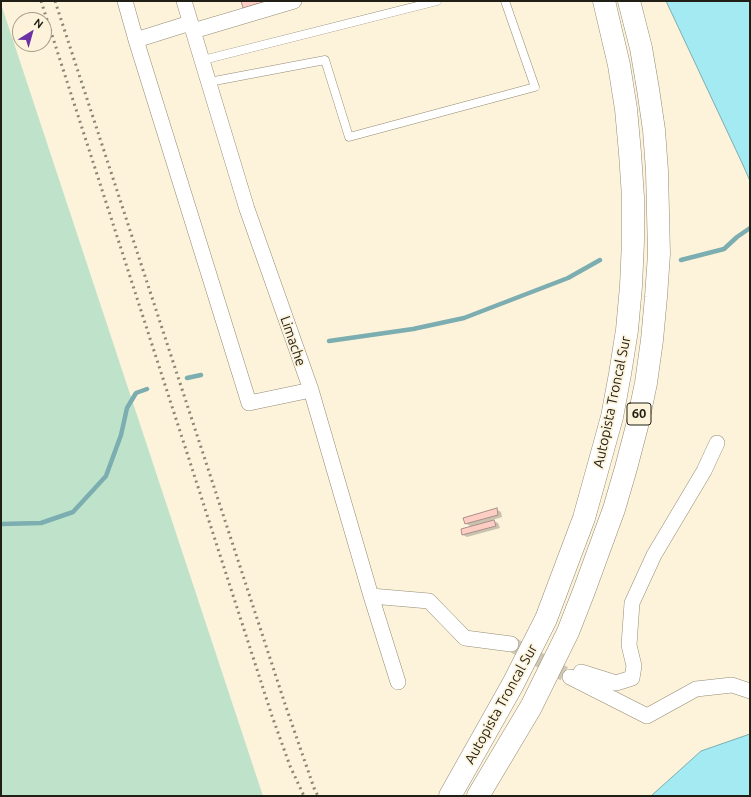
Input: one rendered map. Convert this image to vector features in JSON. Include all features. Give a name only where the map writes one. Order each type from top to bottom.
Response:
[{"type":"highway","name":"Autopista Troncal Sur","points":[[450,796],[513,684],[546,619],[584,518],[612,417],[627,330],[631,286],[633,197],[626,109],[619,65],[604,1]]},
{"type":"highway","name":"Autopista Troncal Sur","points":[[478,796],[531,707],[582,598],[614,509],[637,426],[646,383],[652,340],[659,254],[658,178],[654,130],[648,89],[641,48],[629,1]]},
{"type":"street","points":[[125,1],[249,403],[311,390]]},
{"type":"street","name":"Limache","points":[[184,1],[247,209],[311,390],[371,596],[398,682]]},
{"type":"street","points":[[136,40],[294,1]]},
{"type":"street","points":[[717,443],[704,471],[654,555],[632,602],[629,645],[634,666],[632,678],[616,684],[581,672],[573,678],[647,716],[696,689],[732,685],[750,691]]},
{"type":"street","points":[[371,596],[429,601],[465,638],[511,644]]},
{"type":"lane","points":[[202,60],[437,1]]},
{"type":"lane","points":[[209,82],[325,60],[349,136],[534,87],[506,1]]},
{"type":"green space","points":[[1,4],[12,37],[12,52],[17,52],[263,796],[1,796]]},
{"type":"water","points":[[666,1],[750,1],[750,181],[743,165]]},
{"type":"water","points":[[750,734],[750,796],[651,796],[701,751]]},
{"type":"building","points":[[241,1],[267,1],[243,8]]},
{"type":"building","points":[[497,508],[498,515],[465,524],[463,518]]},
{"type":"building","points":[[494,520],[496,526],[462,535],[461,529]]},
{"type":"waterway","points":[[681,260],[724,249],[750,228]]},
{"type":"waterway","points":[[329,341],[413,329],[464,318],[568,278],[600,260]]},
{"type":"waterway","points":[[187,378],[201,375]]},
{"type":"waterway","points":[[1,524],[41,523],[73,512],[106,476],[121,435],[127,408],[136,393],[147,389]]},
{"type":"tunnel","points":[[511,644],[570,677]]},
{"type":"railway","points":[[41,1],[272,716],[290,766],[304,796]]},
{"type":"railway","points":[[55,1],[285,704],[318,796]]}]
